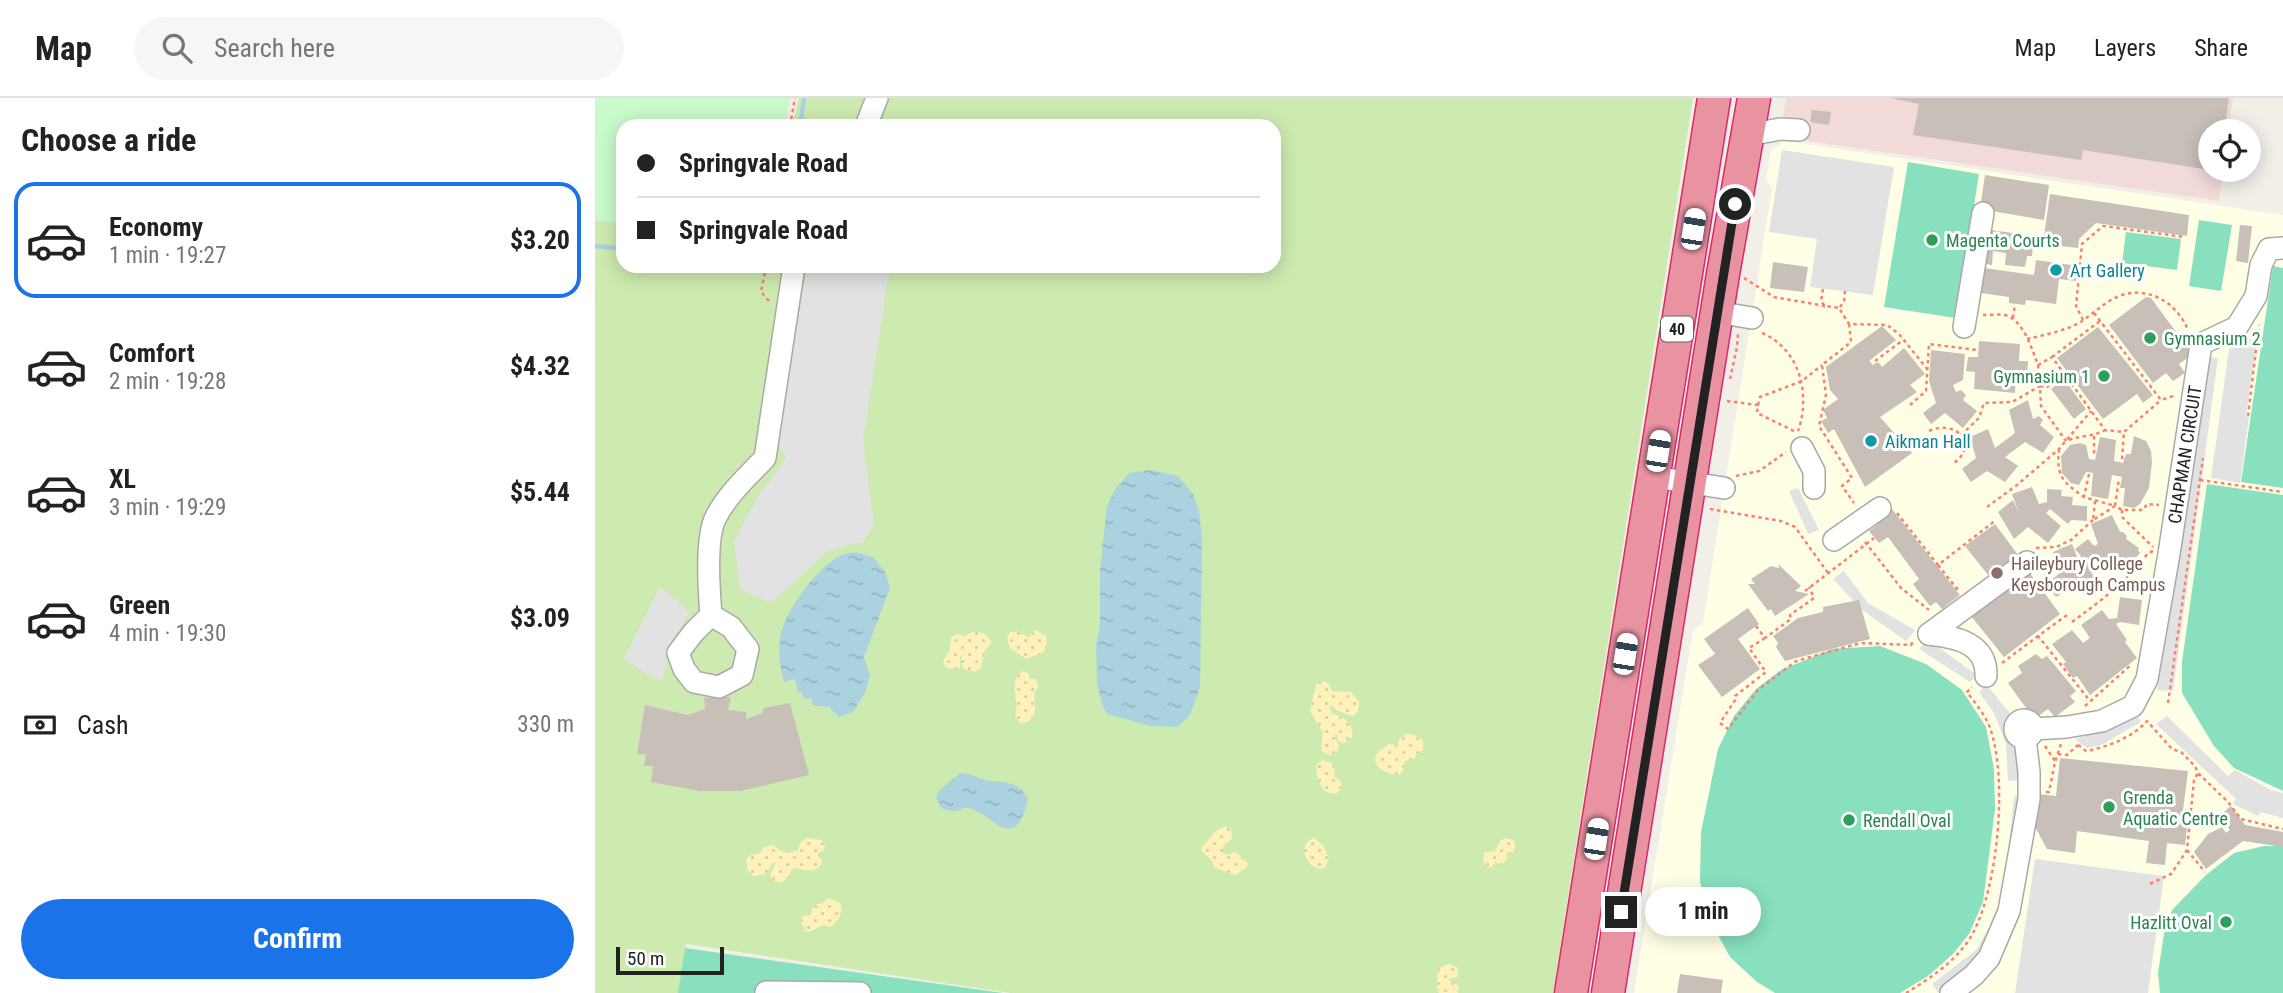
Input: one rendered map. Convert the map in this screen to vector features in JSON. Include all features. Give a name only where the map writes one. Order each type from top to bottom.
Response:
[{"type":"highway","name":"40","points":[[1571,993],[1714,98]]},
{"type":"highway","name":"40","points":[[1608,993],[1716,313],[1754,98]]},
{"type":"lane","points":[[869,119],[877,98]]},
{"type":"lane","points":[[1748,135],[1780,129],[1799,130]]},
{"type":"lane","points":[[1966,321],[1983,213]]},
{"type":"lane","points":[[2196,341],[2237,327],[2256,296],[2261,265],[2269,249],[2283,248]]},
{"type":"lane","points":[[711,615],[709,556],[715,519],[745,479],[765,458],[794,273]]},
{"type":"lane","points":[[1716,313],[1756,325]]},
{"type":"lane","name":"CHAPMAN CIRCUIT","points":[[2034,737],[2067,727],[2102,721],[2133,706],[2147,679],[2171,556],[2196,341]]},
{"type":"lane","points":[[1795,445],[1814,471],[1814,488]]},
{"type":"lane","points":[[1655,477],[1688,495],[1729,482]]},
{"type":"lane","points":[[1834,540],[1873,525]]},
{"type":"lane","points":[[1923,636],[1947,621],[2027,556]]},
{"type":"lane","points":[[1923,636],[1956,638],[1966,643],[1986,662],[1986,676]]},
{"type":"lane","points":[[1951,993],[1974,984],[1989,958],[2009,911],[2029,799],[2029,772],[2034,737]]},
{"type":"lane","points":[[767,992],[860,993]]},
{"type":"path","points":[[791,119],[795,98]]},
{"type":"path","points":[[2083,320],[2076,306],[2082,244],[2103,226],[2185,237]]},
{"type":"path","points":[[765,273],[761,292],[786,320]]},
{"type":"path","points":[[1723,274],[1744,278],[1774,298],[1839,308],[1849,324],[1851,342],[1802,381],[1760,397],[1757,413],[1795,445]]},
{"type":"path","points":[[1823,289],[1821,301],[1825,306]]},
{"type":"path","points":[[1839,308],[1844,302],[1845,291]]},
{"type":"path","points":[[2027,339],[2083,320],[2120,296],[2146,293],[2157,296],[2176,308],[2196,341]]},
{"type":"path","points":[[2013,318],[2015,304]]},
{"type":"path","points":[[2094,313],[2161,400]]},
{"type":"path","points":[[1966,321],[2004,315],[2013,318],[2027,339],[2038,366],[2041,406],[2066,442]]},
{"type":"path","points":[[2038,366],[2099,321]]},
{"type":"path","points":[[2248,416],[2259,322],[2255,327]]},
{"type":"path","points":[[1849,324],[1887,325],[1904,340],[1928,370]]},
{"type":"path","points":[[1729,482],[1775,462],[1795,445],[1802,420],[1802,381],[1795,362],[1785,348],[1756,325]]},
{"type":"path","points":[[1875,361],[1904,340]]},
{"type":"path","points":[[1910,405],[1926,391],[1930,344],[1977,350]]},
{"type":"path","points":[[2052,357],[2105,430]]},
{"type":"path","points":[[1822,365],[1826,395],[1819,426],[1852,478],[1842,486],[1873,525],[1901,588],[1947,621]]},
{"type":"path","points":[[1961,435],[1979,418],[1984,404],[2012,402],[2040,386],[2047,387],[2065,374]]},
{"type":"path","points":[[2122,459],[2124,432],[2161,400],[2171,395],[2183,394]]},
{"type":"path","points":[[1727,401],[1758,405]]},
{"type":"path","points":[[1987,507],[2059,449],[2091,411]]},
{"type":"path","points":[[1930,431],[1944,427],[1955,429],[1965,440],[1964,450],[1954,463]]},
{"type":"path","points":[[2066,442],[2080,436],[2094,436],[2105,430],[2124,432]]},
{"type":"path","points":[[2094,436],[2094,457]]},
{"type":"path","points":[[2059,449],[2058,471],[2065,483],[2084,497],[2122,510],[2143,510],[2147,504],[2165,506]]},
{"type":"path","points":[[2168,703],[2171,556],[2200,480],[2204,452],[2184,452]]},
{"type":"path","points":[[2084,497],[2089,474]]},
{"type":"path","points":[[2027,556],[2040,547],[2056,547],[2071,540],[2093,520],[2115,506],[2119,478]]},
{"type":"path","points":[[2200,480],[2283,492]]},
{"type":"path","points":[[1688,495],[1789,523],[1795,527],[1828,573]]},
{"type":"path","points":[[2093,520],[2095,500]]},
{"type":"path","points":[[2122,510],[2122,517],[2171,556]]},
{"type":"path","points":[[1938,565],[1996,520]]},
{"type":"path","points":[[1873,525],[1938,565],[1964,598]]},
{"type":"path","points":[[1805,591],[1828,573],[1873,525]]},
{"type":"path","points":[[2072,622],[2130,576],[2148,553],[2171,556]]},
{"type":"path","points":[[1809,587],[1814,598],[1790,615],[1791,619],[1749,648],[1766,672],[1735,696],[1720,723],[1728,729],[1758,690],[1796,661],[1861,643],[1911,645],[1923,636]]},
{"type":"path","points":[[1906,993],[1930,978],[1956,955],[1972,935],[1986,901],[1999,809],[1998,769],[1990,727],[1967,692],[2067,615]]},
{"type":"path","points":[[1756,626],[1765,638]]},
{"type":"path","points":[[2038,636],[2090,701]]},
{"type":"path","points":[[2080,710],[2134,662]]},
{"type":"path","points":[[2071,739],[2086,751],[2111,744],[2129,735],[2147,721],[2172,749],[2181,752],[2188,759],[2241,819],[2283,830]]},
{"type":"path","points":[[2034,737],[2055,762]]},
{"type":"path","points":[[2049,792],[2062,743]]},
{"type":"path","points":[[2058,754],[2067,755],[2078,745]]},
{"type":"path","points":[[2150,884],[2171,874],[2187,850],[2194,780],[2198,773]]},
{"type":"path","points":[[2187,850],[2205,872]]},
{"type":"shaded area","points":[[1786,98],[2233,98],[2230,119],[2198,119],[2198,182],[2221,182],[2219,201],[1780,137]]},
{"type":"shaded area","name":"Haileybury College Keysborough Campus","points":[[1779,140],[2283,215],[2283,993],[1634,993],[1693,630],[1703,623],[1772,188],[1766,180],[1771,150],[1780,145]]},
{"type":"shaded area","points":[[1782,150],[1894,167],[1873,295],[1810,287],[1817,239],[1769,232]]},
{"type":"shaded area","points":[[807,273],[889,273],[863,441],[874,525],[863,542],[827,551],[772,603],[740,590],[734,540],[760,493],[786,459],[776,440]]},
{"type":"shaded area","points":[[2245,339],[2257,340],[2240,483],[2211,478],[2229,349]]},
{"type":"shaded area","points":[[2202,357],[2218,358],[2173,691],[2157,690]]},
{"type":"shaded area","points":[[1798,488],[1819,530],[1808,534],[1789,491]]},
{"type":"shaded area","points":[[1844,571],[1868,603],[1915,630],[1906,641],[1862,610],[1833,579]]},
{"type":"shaded area","points":[[660,587],[690,612],[670,644],[663,680],[653,678],[624,659]]},
{"type":"shaded area","points":[[1927,639],[1977,675],[1970,682],[1919,649]]},
{"type":"shaded area","points":[[1986,684],[2009,712],[2018,744],[2019,780],[2008,781],[2006,744],[1994,713],[1979,692]]},
{"type":"shaded area","points":[[2137,715],[2141,722],[2101,745],[2087,748],[2075,739],[2105,731]]},
{"type":"shaded area","points":[[2167,716],[2228,776],[2235,770],[2271,790],[2283,793],[2283,818],[2261,812],[2258,816],[2233,804],[2236,799],[2156,724]]},
{"type":"shaded area","points":[[2014,796],[2029,799],[1989,958],[1950,993],[1939,993],[1932,984],[1976,950],[1999,911],[2006,874]]},
{"type":"shaded area","points":[[2035,859],[2164,876],[2148,993],[2015,993]]},
{"type":"green space","points":[[595,98],[790,98],[786,119],[616,119],[616,222],[595,220]]},
{"type":"green space","points":[[799,98],[1693,98],[1553,993],[1010,993],[686,944],[678,993],[595,993],[595,220],[616,222],[616,273],[1281,273],[1281,119],[794,119]]},
{"type":"green space","name":"Magenta Courts","points":[[1908,162],[1979,174],[1956,318],[1884,307]]},
{"type":"green space","points":[[2199,220],[2232,225],[2221,291],[2189,286]]},
{"type":"green space","points":[[2126,232],[2181,239],[2177,270],[2122,263]]},
{"type":"green space","points":[[2273,266],[2283,268],[2283,488],[2241,482]]},
{"type":"green space","points":[[2207,484],[2283,495],[2283,791],[2234,768],[2214,746],[2182,693],[2182,662]]},
{"type":"green space","name":"Rendall Oval","points":[[1880,646],[1926,664],[1962,690],[1986,727],[1994,769],[1995,809],[1983,902],[1969,934],[1953,954],[1928,976],[1900,993],[1775,993],[1757,982],[1730,957],[1711,922],[1700,882],[1701,832],[1718,749],[1734,716],[1756,689],[1781,670],[1832,649]]},
{"type":"green space","name":"Hazlitt Oval","points":[[2264,846],[2283,846],[2283,993],[2160,993],[2158,973],[2164,934],[2172,910],[2206,875],[2234,853]]},
{"type":"green space","points":[[685,948],[1003,993],[678,993]]},
{"type":"sand","points":[[1035,630],[1046,636],[1047,645],[1044,652],[1026,659],[1010,648],[1007,638],[1010,632],[1017,631],[1029,638]]},
{"type":"sand","points":[[974,631],[985,634],[992,642],[983,653],[982,667],[975,672],[964,669],[962,654],[958,669],[946,668],[943,661],[950,650],[951,637],[958,634],[965,636]]},
{"type":"sand","points":[[1022,671],[1028,673],[1030,679],[1036,679],[1038,687],[1034,694],[1033,717],[1020,723],[1015,717],[1015,681]]},
{"type":"sand","points":[[1317,683],[1328,683],[1332,691],[1351,692],[1359,702],[1358,712],[1353,716],[1329,706],[1332,714],[1347,721],[1352,737],[1344,743],[1338,741],[1337,735],[1334,735],[1339,747],[1336,753],[1329,755],[1321,751],[1323,732],[1311,709]]},
{"type":"sand","points":[[1406,734],[1420,738],[1423,750],[1414,759],[1405,761],[1403,771],[1399,775],[1382,770],[1376,764],[1376,755],[1389,744],[1398,746],[1399,739]]},
{"type":"sand","points":[[1322,760],[1332,763],[1334,777],[1341,781],[1342,788],[1336,794],[1323,789],[1319,780],[1316,765]]},
{"type":"sand","points":[[1224,827],[1231,828],[1232,839],[1223,846],[1223,853],[1229,855],[1235,851],[1248,863],[1247,867],[1236,875],[1215,868],[1201,848],[1216,831]]},
{"type":"sand","points":[[807,838],[822,840],[825,844],[824,850],[817,854],[822,861],[818,869],[795,868],[782,882],[774,881],[770,875],[776,863],[772,863],[766,874],[753,876],[748,870],[746,860],[749,856],[760,853],[764,847],[773,845],[787,853],[798,850],[800,843]]},
{"type":"sand","points":[[1314,838],[1323,845],[1329,858],[1325,868],[1313,866],[1306,857],[1305,846]]},
{"type":"sand","points":[[1505,838],[1514,840],[1516,850],[1507,852],[1507,859],[1502,865],[1495,862],[1492,867],[1487,867],[1483,861],[1484,852],[1495,851]]},
{"type":"sand","points":[[828,898],[840,903],[841,913],[838,920],[830,927],[823,925],[806,931],[801,923],[802,917],[811,913],[814,905],[823,903]]},
{"type":"sand","points":[[1449,964],[1458,968],[1458,977],[1448,979],[1459,986],[1458,993],[1439,993],[1439,968]]},
{"type":"water","points":[[1150,470],[1178,476],[1193,494],[1199,511],[1202,538],[1200,687],[1190,715],[1178,727],[1150,726],[1107,714],[1097,683],[1100,570],[1107,506],[1116,488],[1129,473]]},
{"type":"water","points":[[856,552],[873,557],[885,572],[890,588],[864,657],[870,675],[865,693],[853,712],[839,717],[829,707],[813,705],[811,698],[804,699],[802,692],[798,693],[795,679],[784,682],[779,658],[780,639],[784,623],[813,578],[831,561],[844,554]]},
{"type":"water","points":[[960,773],[1008,783],[1024,792],[1028,799],[1016,826],[1008,829],[1000,826],[974,810],[965,808],[955,812],[941,808],[936,798],[938,792]]},
{"type":"building","points":[[1890,98],[2229,98],[2226,119],[2198,119],[2198,168],[2083,150],[2081,160],[1913,135],[1919,104]]},
{"type":"building","points":[[1812,110],[1831,112],[1829,125],[1810,122]]},
{"type":"building","points":[[1985,175],[2049,185],[2044,220],[1980,209]]},
{"type":"building","points":[[2050,194],[2189,215],[2187,236],[2096,223],[2079,239],[2078,248],[2043,244]]},
{"type":"building","points":[[2240,225],[2252,226],[2248,263],[2236,261]]},
{"type":"building","points":[[1984,229],[2034,236],[2032,256],[2027,256],[2025,267],[2005,265],[2006,253],[1993,251],[1992,265],[1980,263]]},
{"type":"building","points":[[2036,260],[2078,266],[2076,281],[2059,279],[2056,304],[2026,300],[2025,305],[2009,303],[2009,297],[1981,293],[1984,268],[2034,275]]},
{"type":"building","points":[[1773,262],[1808,267],[1804,292],[1770,288]]},
{"type":"building","name":"Gymnasium 2","points":[[2146,297],[2151,298],[2190,351],[2189,357],[2179,364],[2185,373],[2173,381],[2166,373],[2153,383],[2109,325]]},
{"type":"building","points":[[1882,326],[1896,340],[1869,361],[1873,365],[1878,362],[1882,367],[1904,348],[1925,374],[1910,385],[1917,392],[1880,417],[1912,453],[1865,487],[1834,429],[1828,433],[1821,421],[1827,418],[1823,410],[1838,399],[1830,390],[1826,367]]},
{"type":"building","name":"Gymnasium 1","points":[[2098,327],[2153,395],[2143,403],[2137,394],[2103,419],[2057,358]]},
{"type":"building","points":[[1979,341],[2020,344],[2019,361],[2028,361],[2027,377],[2016,376],[2015,393],[1974,389],[1975,372],[1966,371],[1968,357],[1978,357]]},
{"type":"building","points":[[1931,350],[1965,354],[1963,380],[1953,385],[1956,392],[1961,390],[1966,395],[1963,400],[1977,411],[1963,428],[1945,413],[1931,424],[1923,413],[1936,403],[1929,381]]},
{"type":"building","points":[[2064,379],[2086,409],[2074,419],[2051,389]]},
{"type":"building","points":[[2028,400],[2033,419],[2039,416],[2043,420],[2040,425],[2054,437],[2043,453],[2025,442],[2005,457],[2018,466],[2005,482],[1987,471],[1971,482],[1962,469],[1976,458],[1970,437],[1988,429],[1995,448],[2015,433],[2009,410]]},
{"type":"building","points":[[2134,436],[2146,441],[2152,462],[2149,488],[2140,504],[2134,508],[2123,506],[2125,488],[2120,488],[2122,477],[2112,475],[2108,499],[2091,496],[2093,473],[2086,472],[2079,485],[2071,483],[2062,473],[2061,456],[2070,445],[2086,445],[2089,459],[2095,460],[2100,437],[2116,440],[2114,461],[2123,463],[2126,454],[2131,454]]},
{"type":"building","points":[[2032,487],[2039,504],[2047,502],[2047,489],[2062,490],[2061,496],[2073,497],[2072,505],[2087,506],[2087,521],[2071,520],[2068,524],[2050,509],[2046,513],[2061,526],[2048,543],[2028,527],[2014,539],[1998,512],[2013,500],[2019,513],[2012,494]]},
{"type":"building","points":[[1884,499],[1960,595],[1942,609],[1936,602],[1930,606],[1913,584],[1919,579],[1888,537],[1879,543],[1869,531],[1878,524],[1869,510]]},
{"type":"building","points":[[2112,515],[2120,532],[2139,548],[2140,553],[2126,569],[2109,557],[2091,573],[2101,582],[2089,598],[2072,587],[2056,597],[2046,584],[2060,573],[2053,552],[2072,544],[2078,559],[2081,556],[2075,549],[2088,539],[2094,546],[2098,544],[2091,524]]},
{"type":"building","points":[[1995,524],[2021,559],[1992,580],[1965,546]]},
{"type":"building","points":[[1778,564],[1801,586],[1795,591],[1809,594],[1775,616],[1771,609],[1768,611],[1748,584],[1755,584],[1751,579],[1771,566],[1779,568]]},
{"type":"building","points":[[2026,568],[2060,614],[2004,657],[1967,611]]},
{"type":"building","points":[[2120,597],[2142,600],[2139,625],[2120,622],[2116,624],[2137,658],[2090,695],[2077,676],[2073,678],[2063,664],[2066,662],[2052,644],[2072,630],[2083,643],[2090,638],[2081,625],[2102,610],[2109,619],[2117,618]]},
{"type":"building","points":[[1859,600],[1870,639],[1785,661],[1773,636],[1798,618],[1823,612],[1823,607]]},
{"type":"building","points":[[1748,608],[1759,624],[1738,639],[1760,669],[1722,697],[1698,665],[1715,654],[1704,639]]},
{"type":"building","points":[[2036,654],[2042,659],[2047,656],[2076,691],[2070,696],[2075,702],[2055,717],[2048,709],[2034,719],[2008,683],[2022,673],[2018,666]]},
{"type":"building","points":[[731,697],[728,710],[746,712],[746,719],[763,713],[763,708],[790,703],[809,775],[740,791],[700,791],[651,782],[653,766],[644,766],[646,754],[637,754],[645,705],[688,715],[705,709],[704,698]]},
{"type":"building","name":"Grenda Aquatic Centre","points":[[2060,758],[2188,771],[2182,818],[2188,819],[2185,845],[2167,843],[2165,865],[2146,863],[2149,841],[2077,831],[2075,853],[2047,849],[2034,825],[2037,794],[2056,796]]},
{"type":"building","points":[[2231,806],[2245,825],[2283,832],[2283,847],[2243,841],[2206,869],[2194,852],[2208,834],[2222,827],[2226,833],[2230,830],[2219,816]]},
{"type":"building","points":[[1680,974],[1723,980],[1721,993],[1677,993]]},
{"type":"waterway","points":[[801,119],[804,98]]},
{"type":"waterway","points":[[595,246],[616,248]]},
{"type":"place","name":"Magenta Courts","points":[[1932,240]]},
{"type":"place","name":"Art Gallery","points":[[2056,270]]},
{"type":"place","name":"Gymnasium 2","points":[[2150,338]]},
{"type":"place","name":"Gymnasium 1","points":[[2104,376]]},
{"type":"place","name":"Aikman Hall","points":[[1871,441]]},
{"type":"place","name":"Haileybury College Keysborough Campus","points":[[1997,573]]},
{"type":"place","name":"Grenda Aquatic Centre","points":[[2109,807]]},
{"type":"place","name":"Rendall Oval","points":[[1849,820]]},
{"type":"place","name":"Hazlitt Oval","points":[[2226,922]]},
{"type":"route","points":[[1621,912],[1735,204]]}]
